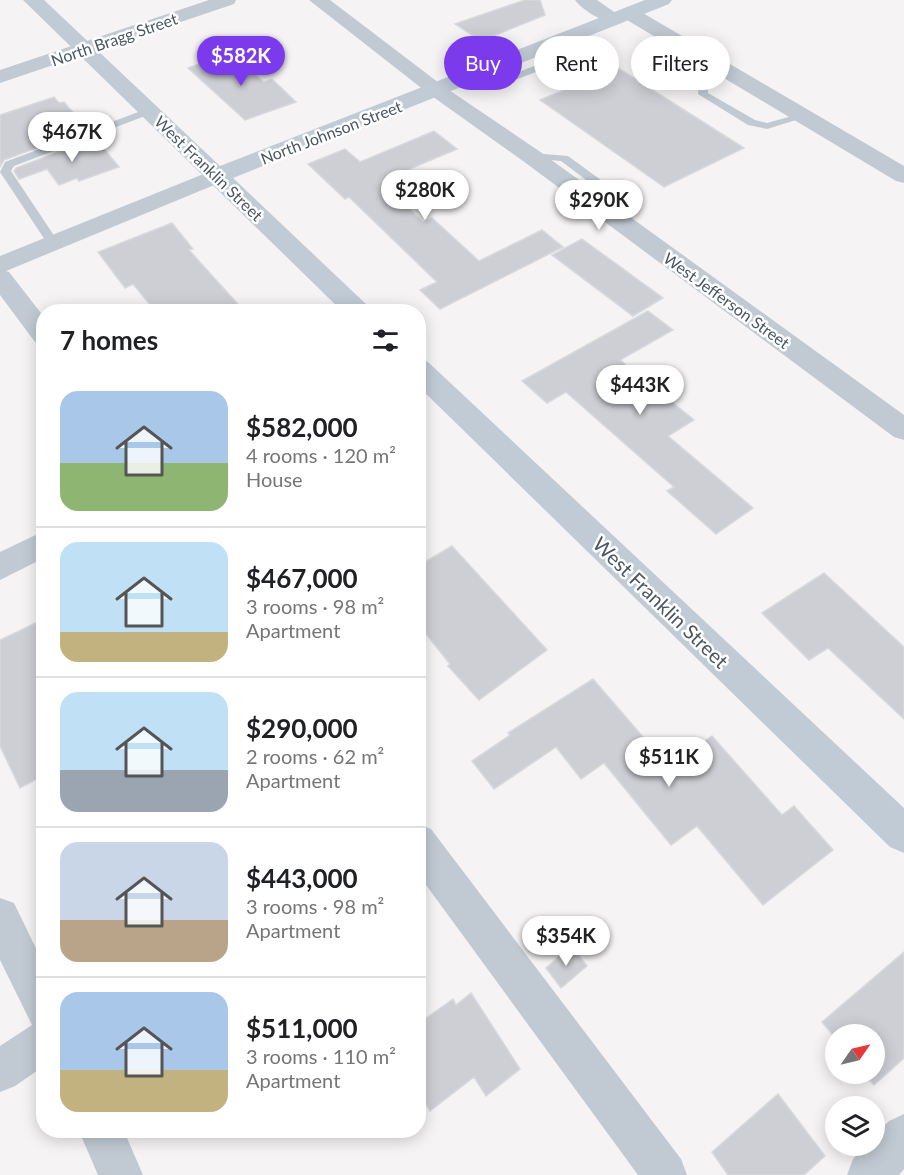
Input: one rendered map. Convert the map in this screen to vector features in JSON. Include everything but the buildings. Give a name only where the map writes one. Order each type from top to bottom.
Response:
[{"type":"main road","name":"West Franklin Street","points":[[33,0],[350,304]]},
{"type":"main road","name":"North Johnson Street","points":[[216,176],[662,0]]},
{"type":"main road","name":"West Franklin Street","points":[[426,377],[904,834]]},
{"type":"street","name":"North Bragg Street","points":[[0,77],[227,0]]},
{"type":"street","name":"West Jefferson Street","points":[[318,0],[436,90],[531,156],[904,430]]},
{"type":"street","points":[[584,0],[660,36]]},
{"type":"street","points":[[730,73],[904,176]]},
{"type":"street","name":"North Johnson Street","points":[[0,265],[216,176]]},
{"type":"street","points":[[0,278],[36,325]]},
{"type":"street","points":[[0,567],[36,547]]},
{"type":"street","points":[[426,853],[665,1175]]},
{"type":"street","points":[[0,917],[36,993]]},
{"type":"street","points":[[0,1071],[36,1046]]},
{"type":"street","points":[[869,1175],[904,1136]]},
{"type":"street","points":[[104,1138],[121,1175]]},
{"type":"lane","points":[[703,90],[704,94],[752,123],[766,126],[803,116]]},
{"type":"lane","points":[[53,243],[5,171],[9,164],[148,111]]}]
